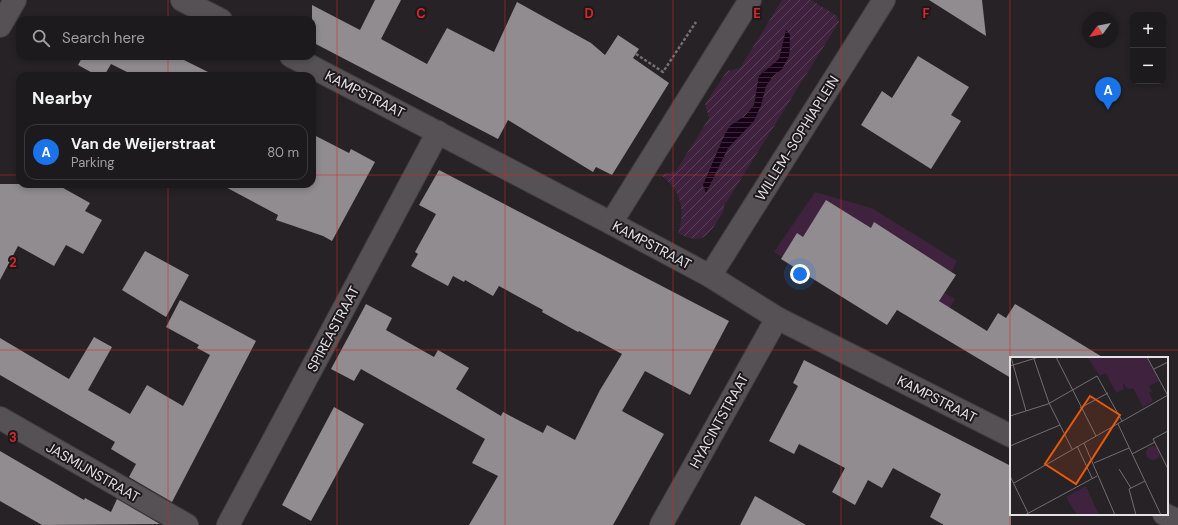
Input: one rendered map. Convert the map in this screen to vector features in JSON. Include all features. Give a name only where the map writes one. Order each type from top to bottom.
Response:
[{"type":"street","points":[[0,26],[14,0]]},
{"type":"street","points":[[182,0],[213,16]]},
{"type":"street","points":[[611,223],[750,0]]},
{"type":"street","name":"WILLEM-SOPHIAPLEIN","points":[[710,276],[884,0]]},
{"type":"street","name":"KAMPSTRAAT","points":[[299,60],[710,276],[777,318],[1010,435]]},
{"type":"street","name":"SPIREASTRAAT","points":[[228,525],[438,132]]},
{"type":"street","name":"HYACINTSTRAAT","points":[[661,525],[777,318]]},
{"type":"street","name":"JASMIJNSTRAAT","points":[[0,418],[187,525]]},
{"type":"street","points":[[1166,515],[1178,521]]},
{"type":"path","points":[[636,54],[664,72],[696,22]]},
{"type":"shaded area","points":[[782,0],[811,0],[837,16],[839,22],[724,206],[724,210],[714,227],[706,236],[697,239],[691,238],[678,233],[682,217],[680,202],[674,188],[662,176],[664,174],[676,171],[709,118],[705,104],[727,71],[740,68]],"holes":[[[786,30],[790,35],[790,53],[782,69],[773,76],[766,86],[758,113],[728,148],[706,192],[703,185],[725,134],[730,126],[745,116],[754,105],[759,76],[764,70],[772,66],[779,59]]]},
{"type":"shaded area","points":[[786,30],[790,35],[789,56],[782,69],[773,76],[766,86],[761,105],[754,121],[728,148],[706,193],[703,185],[725,134],[730,126],[745,116],[754,105],[759,76],[779,59]]},
{"type":"shaded area","points":[[815,192],[872,208],[957,261],[942,291],[955,299],[938,329],[894,302],[883,317],[774,252]]},
{"type":"building","points":[[375,0],[401,0],[381,39],[427,64],[447,28],[494,52],[517,2],[591,43],[605,55],[618,35],[639,49],[633,58],[669,83],[612,175],[596,167],[593,172],[508,120],[498,139],[316,44],[316,16],[312,16],[312,5],[360,30]]},
{"type":"building","points":[[929,0],[982,0],[986,36]]},
{"type":"building","points":[[918,56],[969,87],[951,115],[961,121],[931,169],[861,125],[882,91],[892,98]]},
{"type":"building","points":[[81,60],[184,60],[208,72],[127,72],[111,64],[106,72],[91,72],[78,65]]},
{"type":"building","points":[[316,136],[349,153],[351,149],[375,162],[332,241],[323,236],[276,220],[278,215],[227,188],[316,188]]},
{"type":"building","points":[[439,170],[729,321],[690,395],[645,371],[622,411],[664,434],[613,525],[469,525],[498,476],[472,463],[485,439],[361,369],[354,381],[331,369],[366,304],[392,318],[386,330],[434,357],[438,350],[469,368],[456,389],[501,416],[503,412],[543,433],[547,425],[575,440],[600,390],[622,354],[579,331],[578,332],[542,312],[543,310],[499,286],[493,296],[465,280],[464,282],[453,276],[448,286],[411,266],[418,254],[415,252],[436,214],[419,205]]},
{"type":"building","points":[[0,184],[16,184],[16,188],[63,188],[90,203],[85,211],[102,220],[83,254],[66,245],[54,266],[18,246],[0,280]]},
{"type":"building","points":[[826,200],[871,228],[874,222],[956,275],[939,301],[987,331],[998,313],[1006,318],[1015,304],[1102,357],[1010,357],[1010,377],[897,310],[887,325],[781,259],[797,233],[803,237]]},
{"type":"building","points":[[145,251],[189,275],[166,317],[122,290]]},
{"type":"building","points":[[180,300],[256,341],[172,502],[129,477],[136,464],[111,449],[115,442],[0,375],[0,338],[69,379],[94,337],[112,347],[88,390],[130,414],[147,385],[183,406],[210,355],[197,348],[199,345],[166,327]]},
{"type":"building","points":[[804,360],[1010,465],[1011,525],[944,525],[930,517],[941,494],[893,468],[882,488],[868,480],[855,505],[832,492],[845,468],[799,444],[794,454],[769,441],[798,386],[793,383]]},
{"type":"building","points":[[334,407],[364,424],[311,521],[282,505]]},
{"type":"building","points":[[0,451],[84,500],[85,498],[111,512],[117,499],[160,524],[42,525],[0,501]]},
{"type":"building","points":[[755,496],[806,525],[740,525]]},
{"type":"place","name":"Van de Weijerstraat","points":[[1108,110]]}]
